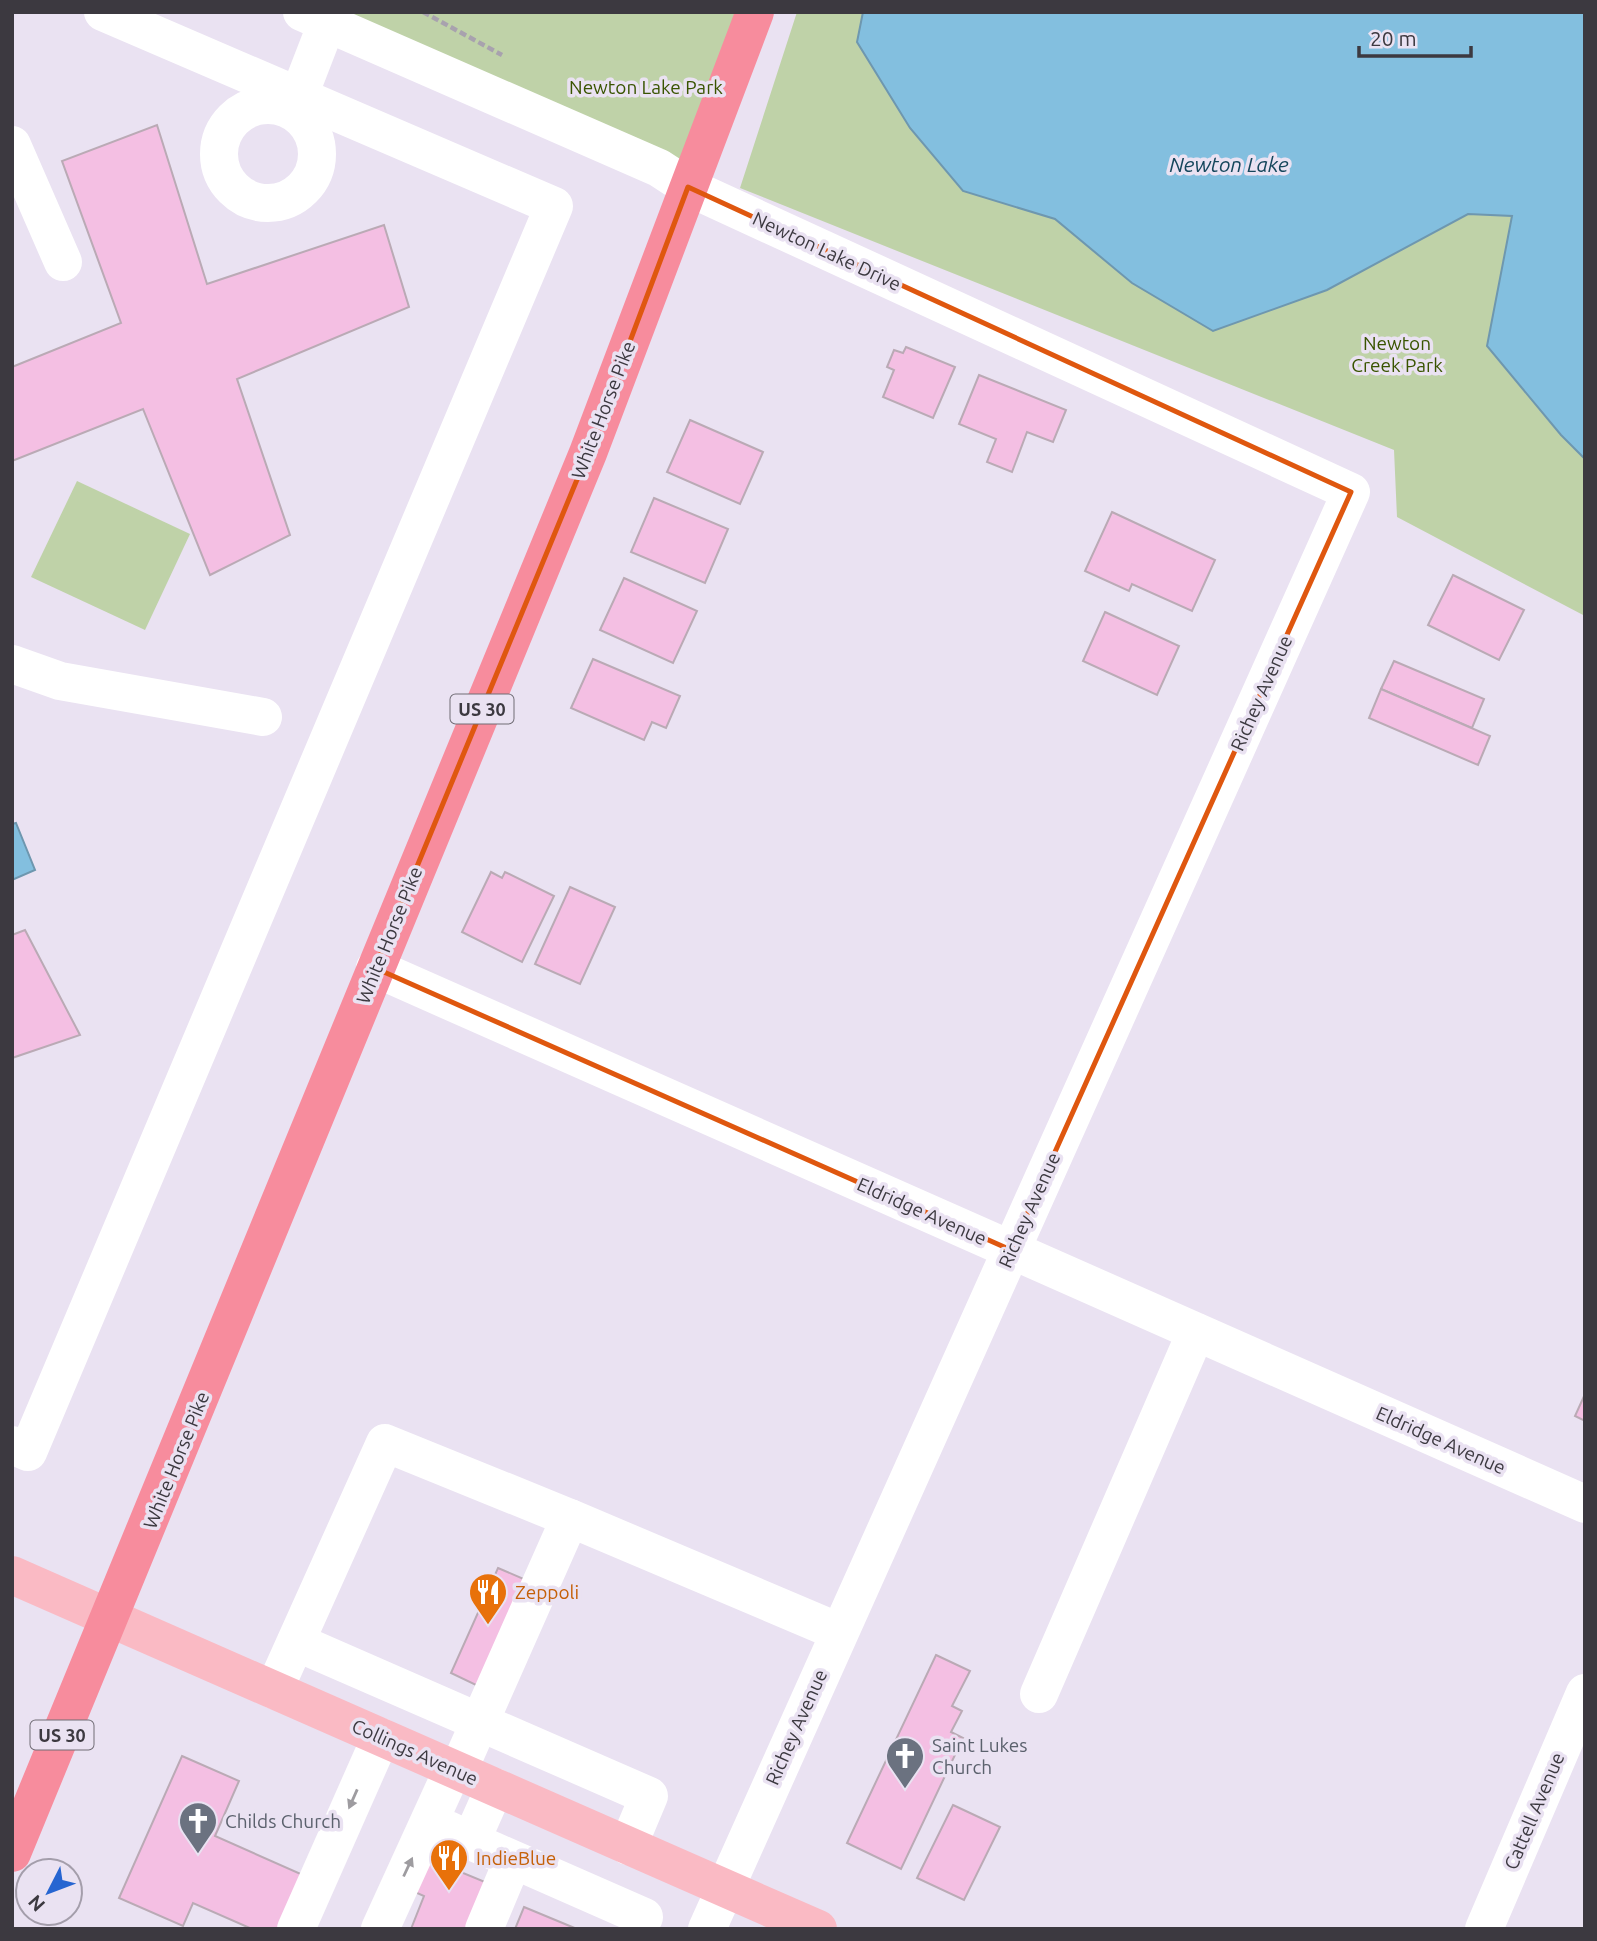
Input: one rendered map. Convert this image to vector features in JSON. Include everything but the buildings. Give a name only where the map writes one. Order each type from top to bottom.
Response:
[{"type":"highway","name":"White Horse Pike","points":[[12,1853],[111,1618],[588,453],[755,12]]},
{"type":"main road","name":"Collings Avenue","points":[[12,1575],[818,1929]]},
{"type":"street","points":[[12,1445],[28,1452],[554,206],[296,104],[103,12]]},
{"type":"street","points":[[296,104],[315,18]]},
{"type":"street","name":"Newton Lake Drive","points":[[315,18],[659,168],[688,187],[1351,492]]},
{"type":"street","points":[[12,145],[63,262]]},
{"type":"street","name":"Richey Avenue","points":[[707,1929],[1351,492]]},
{"type":"street","points":[[12,664],[60,681],[263,717]]},
{"type":"street","name":"Eldridge Avenue","points":[[375,968],[1585,1504]]},
{"type":"street","points":[[1039,1694],[1196,1332]]},
{"type":"street","points":[[274,1690],[384,1443],[839,1632]]},
{"type":"street","points":[[380,1929],[429,1821],[480,1722],[570,1518]]},
{"type":"street","points":[[296,1642],[649,1796],[628,1846]]},
{"type":"street","name":"Cattell Avenue","points":[[1484,1929],[1585,1693]]},
{"type":"street","points":[[296,1929],[381,1737]]},
{"type":"street","points":[[471,1841],[495,1787]]},
{"type":"street","points":[[429,1821],[644,1917]]},
{"type":"street","points":[[484,1929],[513,1860]]},
{"type":"path","points":[[424,12],[513,62]]},
{"type":"highlighted area","points":[[688,187],[1351,492],[1011,1250],[375,968],[588,453]]},
{"type":"green space","name":"Newton Lake Park","points":[[296,12],[755,12],[688,187]]},
{"type":"green space","name":"Newton Creek Park","points":[[797,12],[863,12],[857,42],[963,191],[1055,219],[1132,283],[1327,290],[1468,214],[1512,216],[1488,346],[1561,435],[1585,459],[1585,616],[1397,517],[1394,450],[740,188]]},
{"type":"green space","points":[[77,481],[190,534],[145,630],[31,577]]},
{"type":"water","name":"Newton Lake","points":[[863,12],[1585,12],[1585,459],[1561,435],[1487,346],[1512,216],[1468,214],[1327,290],[1213,331],[1132,283],[1055,219],[963,191],[910,128],[857,42]]},
{"type":"water","points":[[16,823],[35,870],[12,880],[12,824]]},
{"type":"place","name":"Zeppoli","points":[[488,1626]]},
{"type":"place","name":"Saint Lukes Church","points":[[905,1790]]},
{"type":"place","name":"Childs Church","points":[[198,1855]]},
{"type":"place","name":"IndieBlue","points":[[449,1892]]}]
